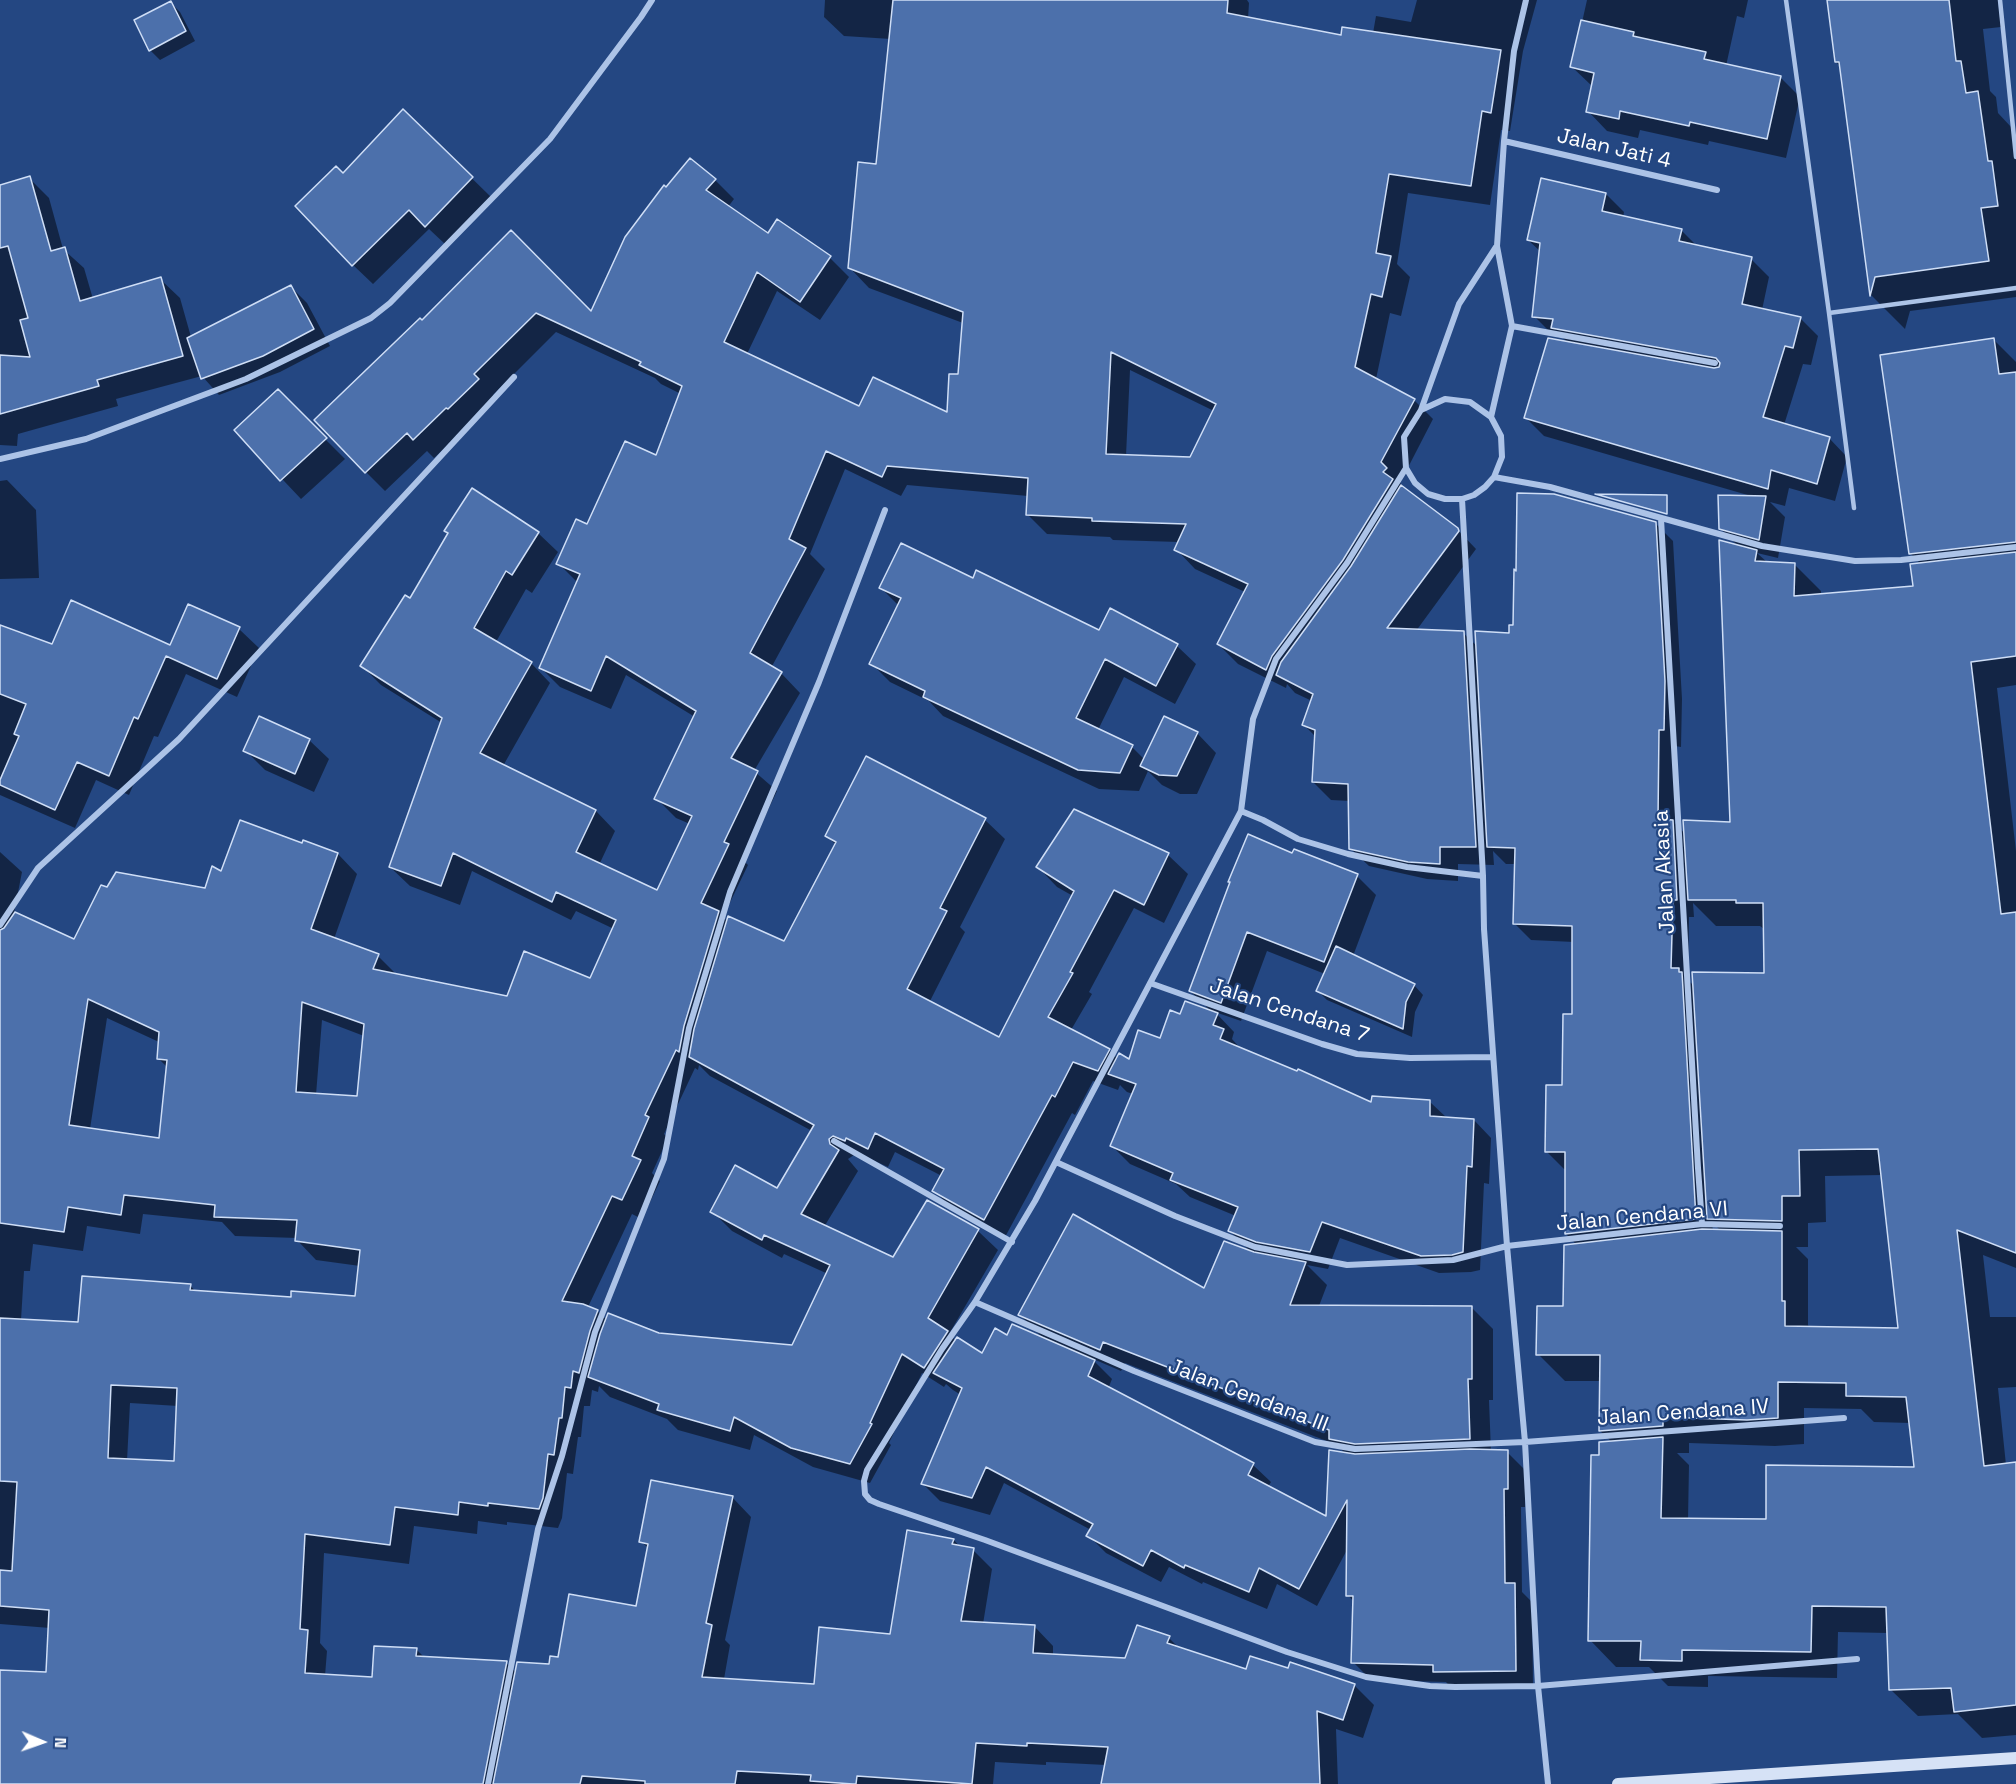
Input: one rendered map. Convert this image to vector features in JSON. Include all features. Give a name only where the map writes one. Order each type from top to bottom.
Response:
[{"type":"main road","points":[[1618,1784],[2016,1758]]},
{"type":"street","points":[[0,459],[86,439],[246,379],[371,318],[390,303],[550,139],[652,0]]},
{"type":"street","points":[[1491,417],[1512,326],[1497,246],[1504,141],[1514,51],[1526,0]]},
{"type":"street","name":"Jalan Jati 4","points":[[1504,141],[1717,190]]},
{"type":"street","points":[[1421,410],[1445,399],[1470,402],[1491,417],[1501,436],[1502,457],[1494,477],[1474,495],[1462,499],[1445,499],[1428,494],[1415,483],[1406,468],[1404,437],[1421,410],[1459,304],[1497,246]]},
{"type":"street","points":[[1512,326],[1715,363]]},
{"type":"street","points":[[0,925],[38,868],[179,740],[514,378]]},
{"type":"street","points":[[1406,468],[1347,563],[1276,659],[1253,720],[1241,812],[1012,1242],[867,1470],[864,1481],[865,1494],[870,1500],[996,1544],[1287,1652],[1366,1677],[1455,1688],[1538,1686],[1857,1659]]},
{"type":"street","points":[[1494,477],[1550,487],[1762,546],[1855,561],[1902,560],[2016,548]]},
{"type":"street","points":[[1462,499],[1484,929],[1507,1246],[1525,1442],[1538,1686],[1548,1784]]},
{"type":"street","points":[[488,1784],[538,1530],[562,1456],[595,1332],[664,1159],[689,1028],[730,892],[819,682],[885,510]]},
{"type":"street","name":"Jalan Akasia","points":[[1661,519],[1702,1224]]},
{"type":"street","points":[[1241,812],[1263,820],[1298,839],[1348,854],[1407,867],[1483,876]]},
{"type":"street","name":"Jalan Cendana 7","points":[[1150,983],[1322,1044],[1358,1054],[1410,1058],[1493,1057]]},
{"type":"street","points":[[834,1141],[1012,1242]]},
{"type":"street","name":"Jalan Cendana VI","points":[[1056,1162],[1175,1216],[1255,1247],[1347,1266],[1453,1260],[1507,1246],[1702,1224],[1780,1226]]},
{"type":"street","name":"Jalan Cendana III","points":[[975,1302],[1134,1371],[1315,1442],[1355,1449],[1525,1442]]},
{"type":"street","name":"Jalan Cendana IV","points":[[1525,1442],[1844,1418]]},
{"type":"lane","points":[[1786,0],[1854,508]]},
{"type":"lane","points":[[2000,0],[2016,157]]},
{"type":"lane","points":[[1829,313],[2016,288]]},
{"type":"building","points":[[893,0],[1228,0],[1227,13],[1341,35],[1342,27],[1501,50],[1491,113],[1482,111],[1471,186],[1389,174],[1376,253],[1391,256],[1382,297],[1371,294],[1355,367],[1415,399],[1381,462],[1387,468],[1383,472],[1393,479],[1343,560],[1272,656],[1266,670],[1217,644],[1248,584],[1174,550],[1186,524],[1092,521],[1092,518],[1026,515],[1028,478],[887,466],[882,477],[826,451],[789,539],[806,548],[750,653],[782,672],[731,758],[758,771],[724,842],[729,844],[701,903],[719,911],[684,1026],[679,1052],[676,1050],[645,1115],[649,1117],[632,1156],[641,1160],[622,1200],[612,1196],[562,1301],[583,1304],[598,1310],[579,1373],[573,1371],[571,1388],[565,1387],[562,1418],[559,1418],[554,1455],[548,1454],[543,1498],[539,1509],[459,1502],[458,1515],[395,1507],[390,1545],[305,1534],[300,1629],[308,1630],[305,1673],[372,1677],[374,1646],[417,1648],[416,1656],[507,1661],[483,1784],[0,1784],[0,1670],[46,1672],[49,1610],[0,1606],[0,1570],[12,1571],[17,1482],[0,1481],[0,1318],[78,1322],[82,1276],[191,1284],[190,1290],[291,1297],[291,1291],[355,1296],[360,1250],[295,1241],[297,1220],[214,1217],[215,1205],[124,1195],[121,1215],[68,1207],[64,1232],[0,1223],[0,930],[15,912],[74,939],[101,885],[107,887],[116,872],[205,888],[212,866],[221,871],[240,820],[302,843],[303,840],[338,853],[311,929],[379,954],[373,969],[507,996],[524,951],[590,978],[616,920],[556,892],[552,902],[453,853],[441,886],[389,867],[442,718],[360,666],[405,595],[410,598],[448,533],[444,531],[472,488],[539,532],[512,575],[506,571],[474,628],[532,662],[480,753],[596,810],[576,852],[657,890],[692,816],[654,799],[696,711],[606,656],[591,691],[539,668],[580,574],[556,564],[576,519],[587,524],[625,441],[656,455],[682,386],[639,365],[641,362],[536,313],[474,374],[479,379],[448,409],[446,408],[413,440],[407,433],[365,473],[314,420],[420,318],[422,320],[511,230],[591,311],[625,237],[664,185],[666,187],[690,158],[716,179],[706,190],[768,233],[777,219],[831,256],[800,302],[757,272],[724,342],[859,406],[873,377],[947,412],[949,374],[958,374],[963,312],[848,268],[858,162],[876,164]],"holes":[[[1111,352],[1216,404],[1190,457],[1106,454]],[[88,999],[159,1032],[157,1059],[167,1060],[159,1138],[69,1125]],[[302,1002],[364,1024],[357,1096],[296,1092]],[[111,1385],[177,1388],[174,1461],[108,1458]]]},
{"type":"building","points":[[1827,0],[1949,0],[1956,61],[1961,61],[1966,93],[1978,91],[1988,161],[1992,161],[1998,206],[1981,208],[1989,261],[1875,277],[1870,296],[1839,62],[1835,62]]},
{"type":"building","points":[[171,1],[186,31],[149,51],[134,20]]},
{"type":"building","points":[[1581,20],[1634,32],[1633,36],[1706,52],[1704,59],[1781,76],[1767,139],[1690,122],[1689,126],[1620,111],[1619,119],[1586,112],[1594,73],[1570,67]]},
{"type":"building","points":[[403,109],[473,177],[425,227],[409,210],[352,266],[295,206],[336,166],[343,173]]},
{"type":"building","points":[[30,176],[51,251],[65,247],[80,301],[161,277],[183,356],[97,380],[99,386],[0,414],[0,355],[30,357],[20,320],[28,318],[8,246],[0,248],[0,185]]},
{"type":"building","points":[[1541,178],[1606,193],[1602,211],[1682,229],[1679,241],[1752,257],[1742,304],[1801,317],[1793,348],[1785,346],[1763,417],[1830,437],[1817,484],[1771,470],[1768,489],[1524,418],[1548,338],[1714,368],[1719,367],[1720,363],[1716,358],[1551,328],[1553,319],[1532,317],[1540,243],[1527,240]]},
{"type":"building","points":[[291,285],[314,329],[263,356],[201,379],[187,338]]},
{"type":"building","points":[[1994,338],[1999,374],[2016,372],[2016,542],[1909,554],[1880,355]]},
{"type":"building","points":[[278,389],[327,438],[280,481],[234,430]]},
{"type":"building","points":[[1401,485],[1459,531],[1387,628],[1464,631],[1476,847],[1440,847],[1440,864],[1408,862],[1349,849],[1348,784],[1312,782],[1315,730],[1302,725],[1313,694],[1276,675],[1281,662],[1351,566]]},
{"type":"building","points":[[1517,493],[1554,494],[1656,522],[1665,681],[1664,730],[1659,730],[1658,819],[1673,820],[1677,900],[1673,900],[1671,968],[1679,968],[1679,972],[1682,972],[1696,1219],[1565,1234],[1565,1152],[1545,1152],[1546,1085],[1562,1085],[1563,1014],[1572,1014],[1572,926],[1513,924],[1515,848],[1487,847],[1475,631],[1509,633],[1509,625],[1513,625]]},
{"type":"building","points":[[1595,494],[1667,495],[1667,514]]},
{"type":"building","points":[[1718,495],[1766,496],[1759,540],[1719,529]]},
{"type":"building","points":[[1719,540],[1757,550],[1755,561],[1795,563],[1794,596],[1913,586],[1910,564],[2016,552],[2016,656],[1971,662],[2001,914],[2016,912],[2016,1253],[1957,1230],[1984,1466],[2016,1462],[2016,1705],[1954,1712],[1951,1688],[1889,1690],[1886,1607],[1812,1606],[1811,1652],[1682,1650],[1682,1661],[1640,1660],[1641,1641],[1588,1641],[1591,1455],[1599,1455],[1599,1442],[1663,1437],[1661,1518],[1766,1519],[1766,1465],[1914,1467],[1906,1397],[1846,1396],[1846,1383],[1778,1382],[1778,1418],[1747,1420],[1663,1417],[1663,1426],[1599,1431],[1600,1355],[1536,1355],[1537,1306],[1563,1306],[1564,1245],[1702,1229],[1782,1231],[1782,1301],[1785,1301],[1785,1326],[1898,1328],[1878,1149],[1799,1150],[1800,1196],[1782,1196],[1782,1221],[1707,1219],[1692,972],[1764,973],[1763,903],[1736,903],[1736,900],[1688,900],[1683,820],[1730,822]]},
{"type":"building","points":[[901,543],[973,578],[976,570],[1099,630],[1110,608],[1178,644],[1156,686],[1105,659],[1076,718],[1133,745],[1120,773],[1078,770],[923,697],[925,691],[869,664],[901,598],[879,588]]},
{"type":"building","points":[[71,600],[170,645],[188,604],[240,627],[217,679],[166,656],[138,719],[134,717],[109,776],[77,762],[55,810],[0,785],[0,780],[19,736],[14,734],[26,704],[0,694],[0,625],[52,644]]},
{"type":"building","points":[[259,716],[310,739],[295,774],[243,751]]},
{"type":"building","points":[[1164,716],[1198,732],[1177,776],[1159,775],[1140,766]]},
{"type":"building","points":[[866,756],[986,818],[940,908],[947,911],[907,989],[999,1037],[1074,891],[1036,867],[1074,809],[1169,853],[1144,905],[1114,890],[1070,972],[1073,973],[1048,1017],[1110,1049],[1098,1071],[1073,1062],[1055,1097],[1052,1095],[984,1220],[932,1191],[944,1169],[875,1133],[868,1149],[846,1138],[845,1141],[833,1136],[829,1139],[830,1144],[839,1150],[801,1214],[893,1257],[927,1200],[979,1229],[928,1318],[948,1331],[924,1368],[902,1354],[870,1423],[872,1424],[850,1464],[791,1448],[734,1417],[730,1431],[657,1410],[659,1404],[588,1377],[608,1313],[659,1333],[792,1345],[830,1265],[764,1235],[762,1240],[710,1212],[735,1165],[777,1188],[814,1125],[689,1057],[694,1029],[728,916],[784,941],[836,842],[825,836]]},
{"type":"building","points":[[1248,834],[1292,853],[1294,849],[1358,874],[1324,962],[1247,932],[1221,1003],[1189,991],[1230,882],[1228,882]]},
{"type":"building","points":[[1336,946],[1415,984],[1406,1002],[1403,1029],[1316,991]]},
{"type":"building","points":[[1185,1001],[1218,1013],[1213,1025],[1224,1029],[1220,1039],[1297,1071],[1298,1069],[1371,1102],[1372,1096],[1430,1100],[1430,1116],[1474,1119],[1472,1167],[1467,1166],[1463,1252],[1452,1255],[1421,1256],[1322,1222],[1310,1252],[1256,1242],[1228,1231],[1238,1207],[1170,1180],[1173,1173],[1110,1146],[1136,1084],[1108,1074],[1119,1053],[1129,1059],[1138,1030],[1160,1038],[1170,1010],[1180,1014]]},
{"type":"building","points":[[1073,1214],[1204,1288],[1224,1241],[1254,1252],[1306,1262],[1290,1305],[1472,1306],[1472,1379],[1468,1379],[1470,1439],[1355,1444],[1329,1439],[1329,1430],[1103,1342],[1100,1350],[1018,1315]]},
{"type":"building","points":[[1012,1324],[1095,1360],[1088,1376],[1254,1463],[1248,1475],[1326,1516],[1329,1450],[1355,1454],[1470,1449],[1508,1450],[1508,1489],[1504,1489],[1505,1583],[1515,1583],[1516,1671],[1433,1672],[1433,1665],[1351,1663],[1353,1596],[1346,1596],[1347,1500],[1299,1589],[1259,1568],[1249,1592],[1185,1565],[1184,1568],[1151,1550],[1143,1566],[1086,1536],[1093,1524],[986,1467],[972,1498],[921,1484],[962,1388],[933,1373],[957,1337],[982,1353],[995,1328],[1007,1335]]},
{"type":"building","points":[[651,1480],[733,1496],[706,1623],[712,1625],[702,1677],[814,1684],[819,1627],[890,1634],[907,1530],[954,1539],[952,1544],[974,1548],[961,1621],[1035,1625],[1033,1653],[1125,1658],[1137,1625],[1170,1636],[1167,1643],[1246,1669],[1250,1656],[1288,1668],[1290,1662],[1355,1684],[1343,1720],[1317,1711],[1320,1784],[1101,1784],[1108,1747],[976,1743],[972,1784],[857,1776],[856,1784],[853,1784],[810,1781],[811,1775],[737,1771],[735,1784],[645,1784],[645,1781],[582,1776],[580,1784],[493,1784],[517,1662],[549,1664],[550,1656],[558,1657],[569,1594],[636,1606],[648,1544],[639,1542]]}]
